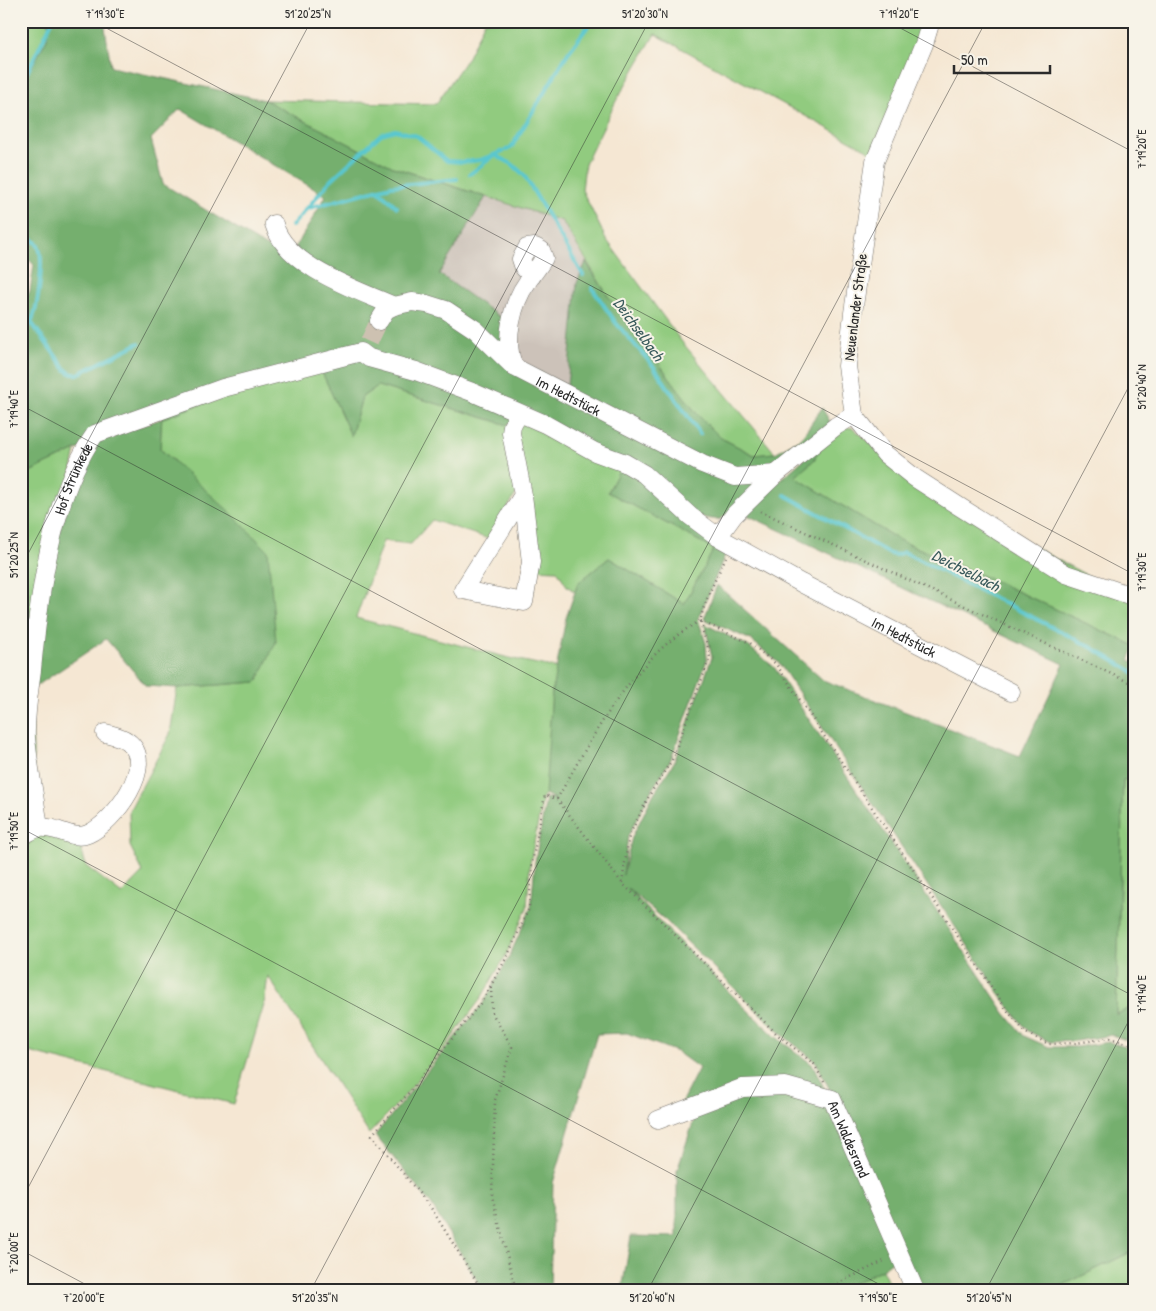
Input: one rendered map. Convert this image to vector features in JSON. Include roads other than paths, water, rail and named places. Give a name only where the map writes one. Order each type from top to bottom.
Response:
[{"type":"street","name":"Neuenlander Straße","points":[[854,415],[848,366],[852,313],[875,161],[924,44],[931,21]]},
{"type":"street","points":[[274,224],[276,234],[292,252],[311,266],[329,277],[394,306]]},
{"type":"street","points":[[514,367],[509,349],[512,322],[517,300],[532,276]]},
{"type":"street","name":"Im Hedtstück","points":[[394,306],[412,302],[446,310],[476,330],[514,367],[702,464],[735,477],[776,474]]},
{"type":"street","points":[[379,321],[386,310],[394,306]]},
{"type":"street","name":"Hof Strünkede","points":[[39,828],[26,738],[27,705],[45,564],[71,478],[83,452],[95,434],[223,388],[365,347],[369,358],[416,371]]},
{"type":"street","name":"Im Hedtstück","points":[[416,371],[472,392],[545,424],[595,452],[625,463],[644,474],[690,516],[725,541],[1011,692]]},
{"type":"street","points":[[519,414],[512,426],[511,434],[523,495],[531,562],[524,602],[463,590],[523,495]]},
{"type":"street","points":[[725,541],[745,504],[776,474],[836,426],[854,415],[885,454],[915,478],[1066,574],[1135,597]]},
{"type":"street","points":[[21,836],[39,828],[79,836],[89,834],[104,822],[122,802],[135,782],[138,765],[135,752],[127,741],[105,734]]},
{"type":"street","name":"Am Waldesrand","points":[[658,1120],[742,1088],[784,1086],[832,1099],[915,1290]]},
{"type":"waterway","points":[[26,75],[52,21]]},
{"type":"waterway","points":[[292,226],[331,180],[381,134],[395,130],[417,136],[447,161],[464,162],[480,160],[511,148],[568,53],[592,21]]},
{"type":"waterway","name":"Deichselbach","points":[[470,174],[495,155],[512,164],[524,175],[583,275]]},
{"type":"waterway","points":[[305,209],[391,186],[457,179]]},
{"type":"waterway","points":[[378,190],[397,207]]},
{"type":"waterway","points":[[21,232],[36,243],[40,255],[40,285],[31,322]]},
{"type":"waterway","name":"Deichselbach","points":[[592,288],[616,323],[654,367],[700,434]]},
{"type":"waterway","points":[[21,334],[31,322],[66,370],[72,374],[78,374],[139,343]]},
{"type":"waterway","name":"Deichselbach","points":[[785,495],[890,554],[896,555],[904,552],[1089,646],[1135,673]]},
{"type":"tunnel","points":[[369,342],[379,321]]}]
